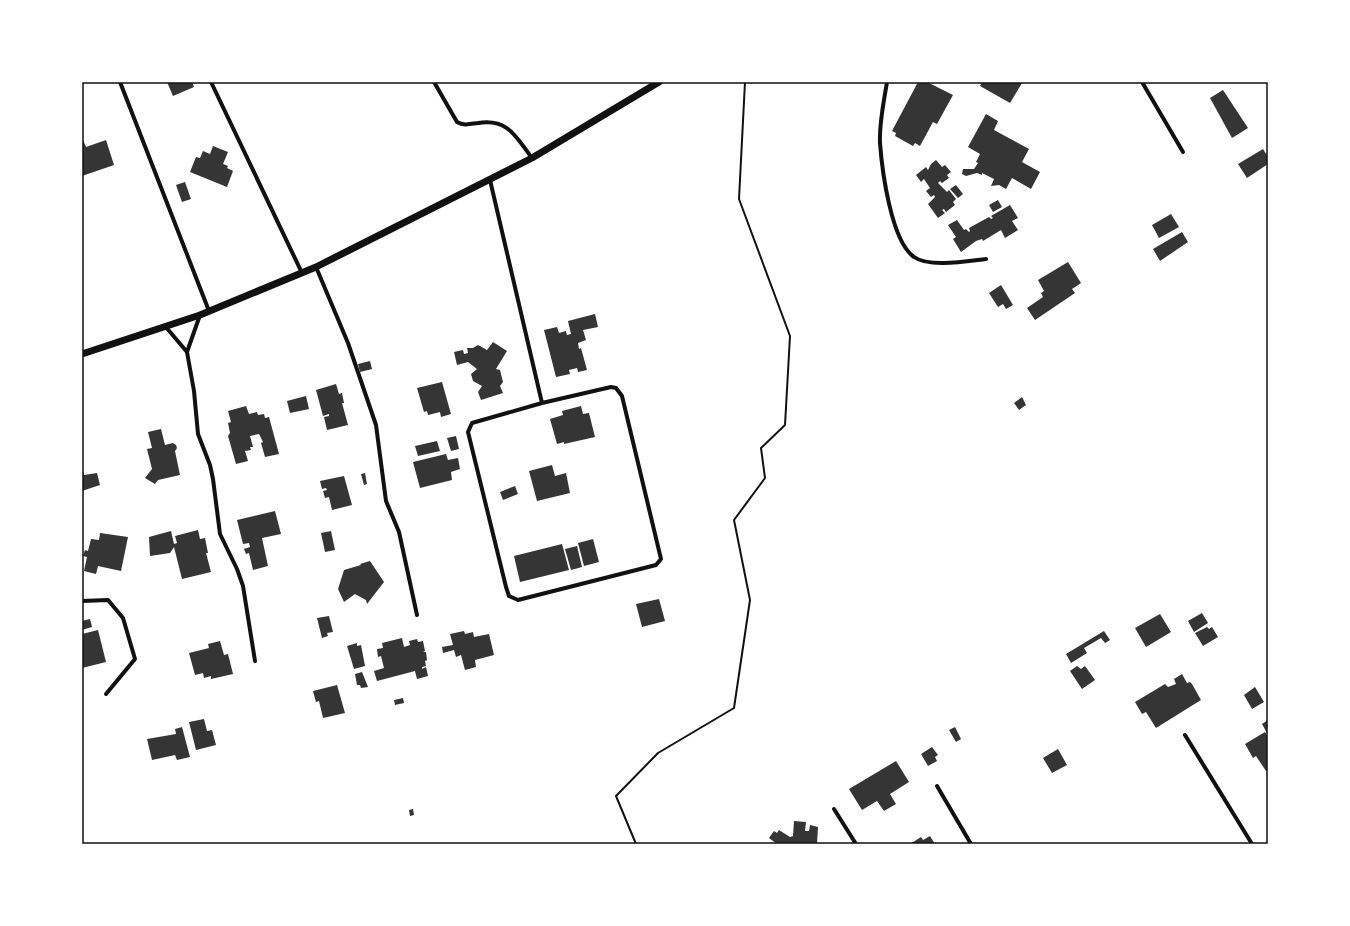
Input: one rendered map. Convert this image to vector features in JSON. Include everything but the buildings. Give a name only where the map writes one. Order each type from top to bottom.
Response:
[{"type":"street","points":[[120,82],[209,311]]},
{"type":"street","points":[[211,82],[302,273]]},
{"type":"street","points":[[434,82],[457,122],[466,125],[495,122],[506,126],[515,134],[532,158]]},
{"type":"street","points":[[82,354],[200,315],[316,268],[532,158],[659,82]]},
{"type":"street","points":[[886,82],[880,141],[888,206],[904,248],[915,258],[939,264],[986,259]]},
{"type":"street","points":[[1142,82],[1183,152]]},
{"type":"street","points":[[490,180],[542,403]]},
{"type":"street","points":[[316,268],[348,343],[376,425],[386,501],[399,532],[417,615]]},
{"type":"street","points":[[200,315],[187,352],[194,391],[198,434],[212,472],[220,534],[243,586],[255,661]]},
{"type":"street","points":[[165,326],[187,352]]},
{"type":"street","points":[[611,387],[620,392],[661,559],[656,565],[518,600],[509,596],[506,587],[468,432],[472,424],[542,403],[611,387]]},
{"type":"street","points":[[82,601],[108,600],[123,618],[135,659],[106,694]]},
{"type":"street","points":[[1185,735],[1252,844]]},
{"type":"street","points":[[937,786],[971,844]]},
{"type":"street","points":[[834,809],[856,844]]},
{"type":"path","points":[[636,844],[616,796],[658,753],[734,708],[750,600],[734,520],[765,478],[761,448],[785,425],[790,336],[739,199],[745,82]]}]
